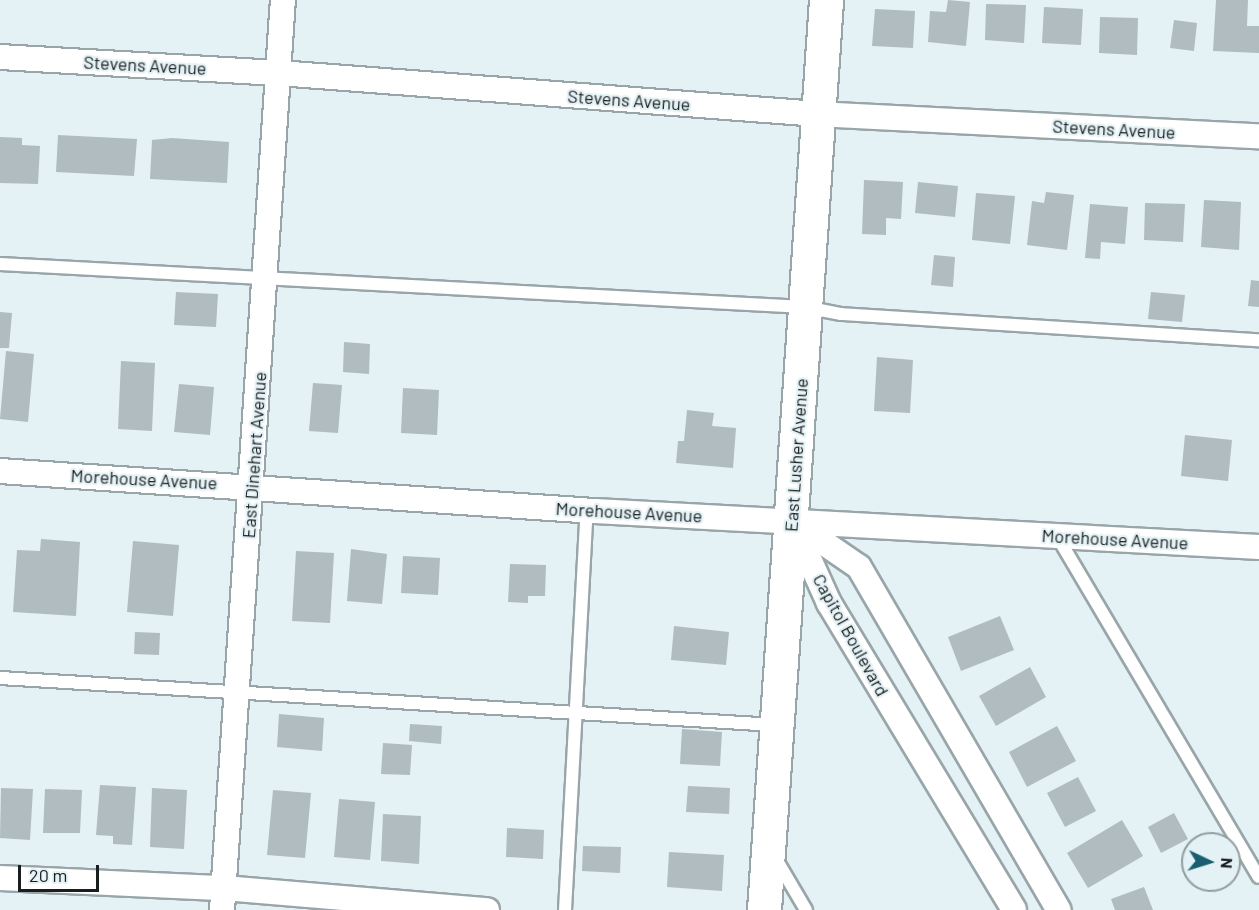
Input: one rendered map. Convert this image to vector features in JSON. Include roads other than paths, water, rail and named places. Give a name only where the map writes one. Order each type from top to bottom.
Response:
[{"type":"main road","name":"East Lusher Avenue","points":[[764,910],[826,0]]},
{"type":"street","name":"East Dinehart Avenue","points":[[223,899],[235,692],[267,280],[283,0]]},
{"type":"street","name":"Stevens Avenue","points":[[0,57],[279,73],[818,114],[1259,136]]},
{"type":"street","name":"Morehouse Avenue","points":[[0,471],[587,510],[1259,547]]},
{"type":"street","name":"Capitol Boulevard","points":[[792,521],[830,603],[1014,910]]},
{"type":"street","name":"Capitol Boulevard","points":[[792,521],[859,567],[1059,910]]},
{"type":"street","points":[[0,878],[223,899],[488,910]]},
{"type":"lane","points":[[0,264],[805,307],[841,314],[1259,340]]},
{"type":"lane","points":[[565,910],[574,713],[587,510]]},
{"type":"lane","points":[[1057,536],[1259,877]]},
{"type":"lane","points":[[0,678],[777,725]]},
{"type":"lane","points":[[769,846],[806,910]]}]
